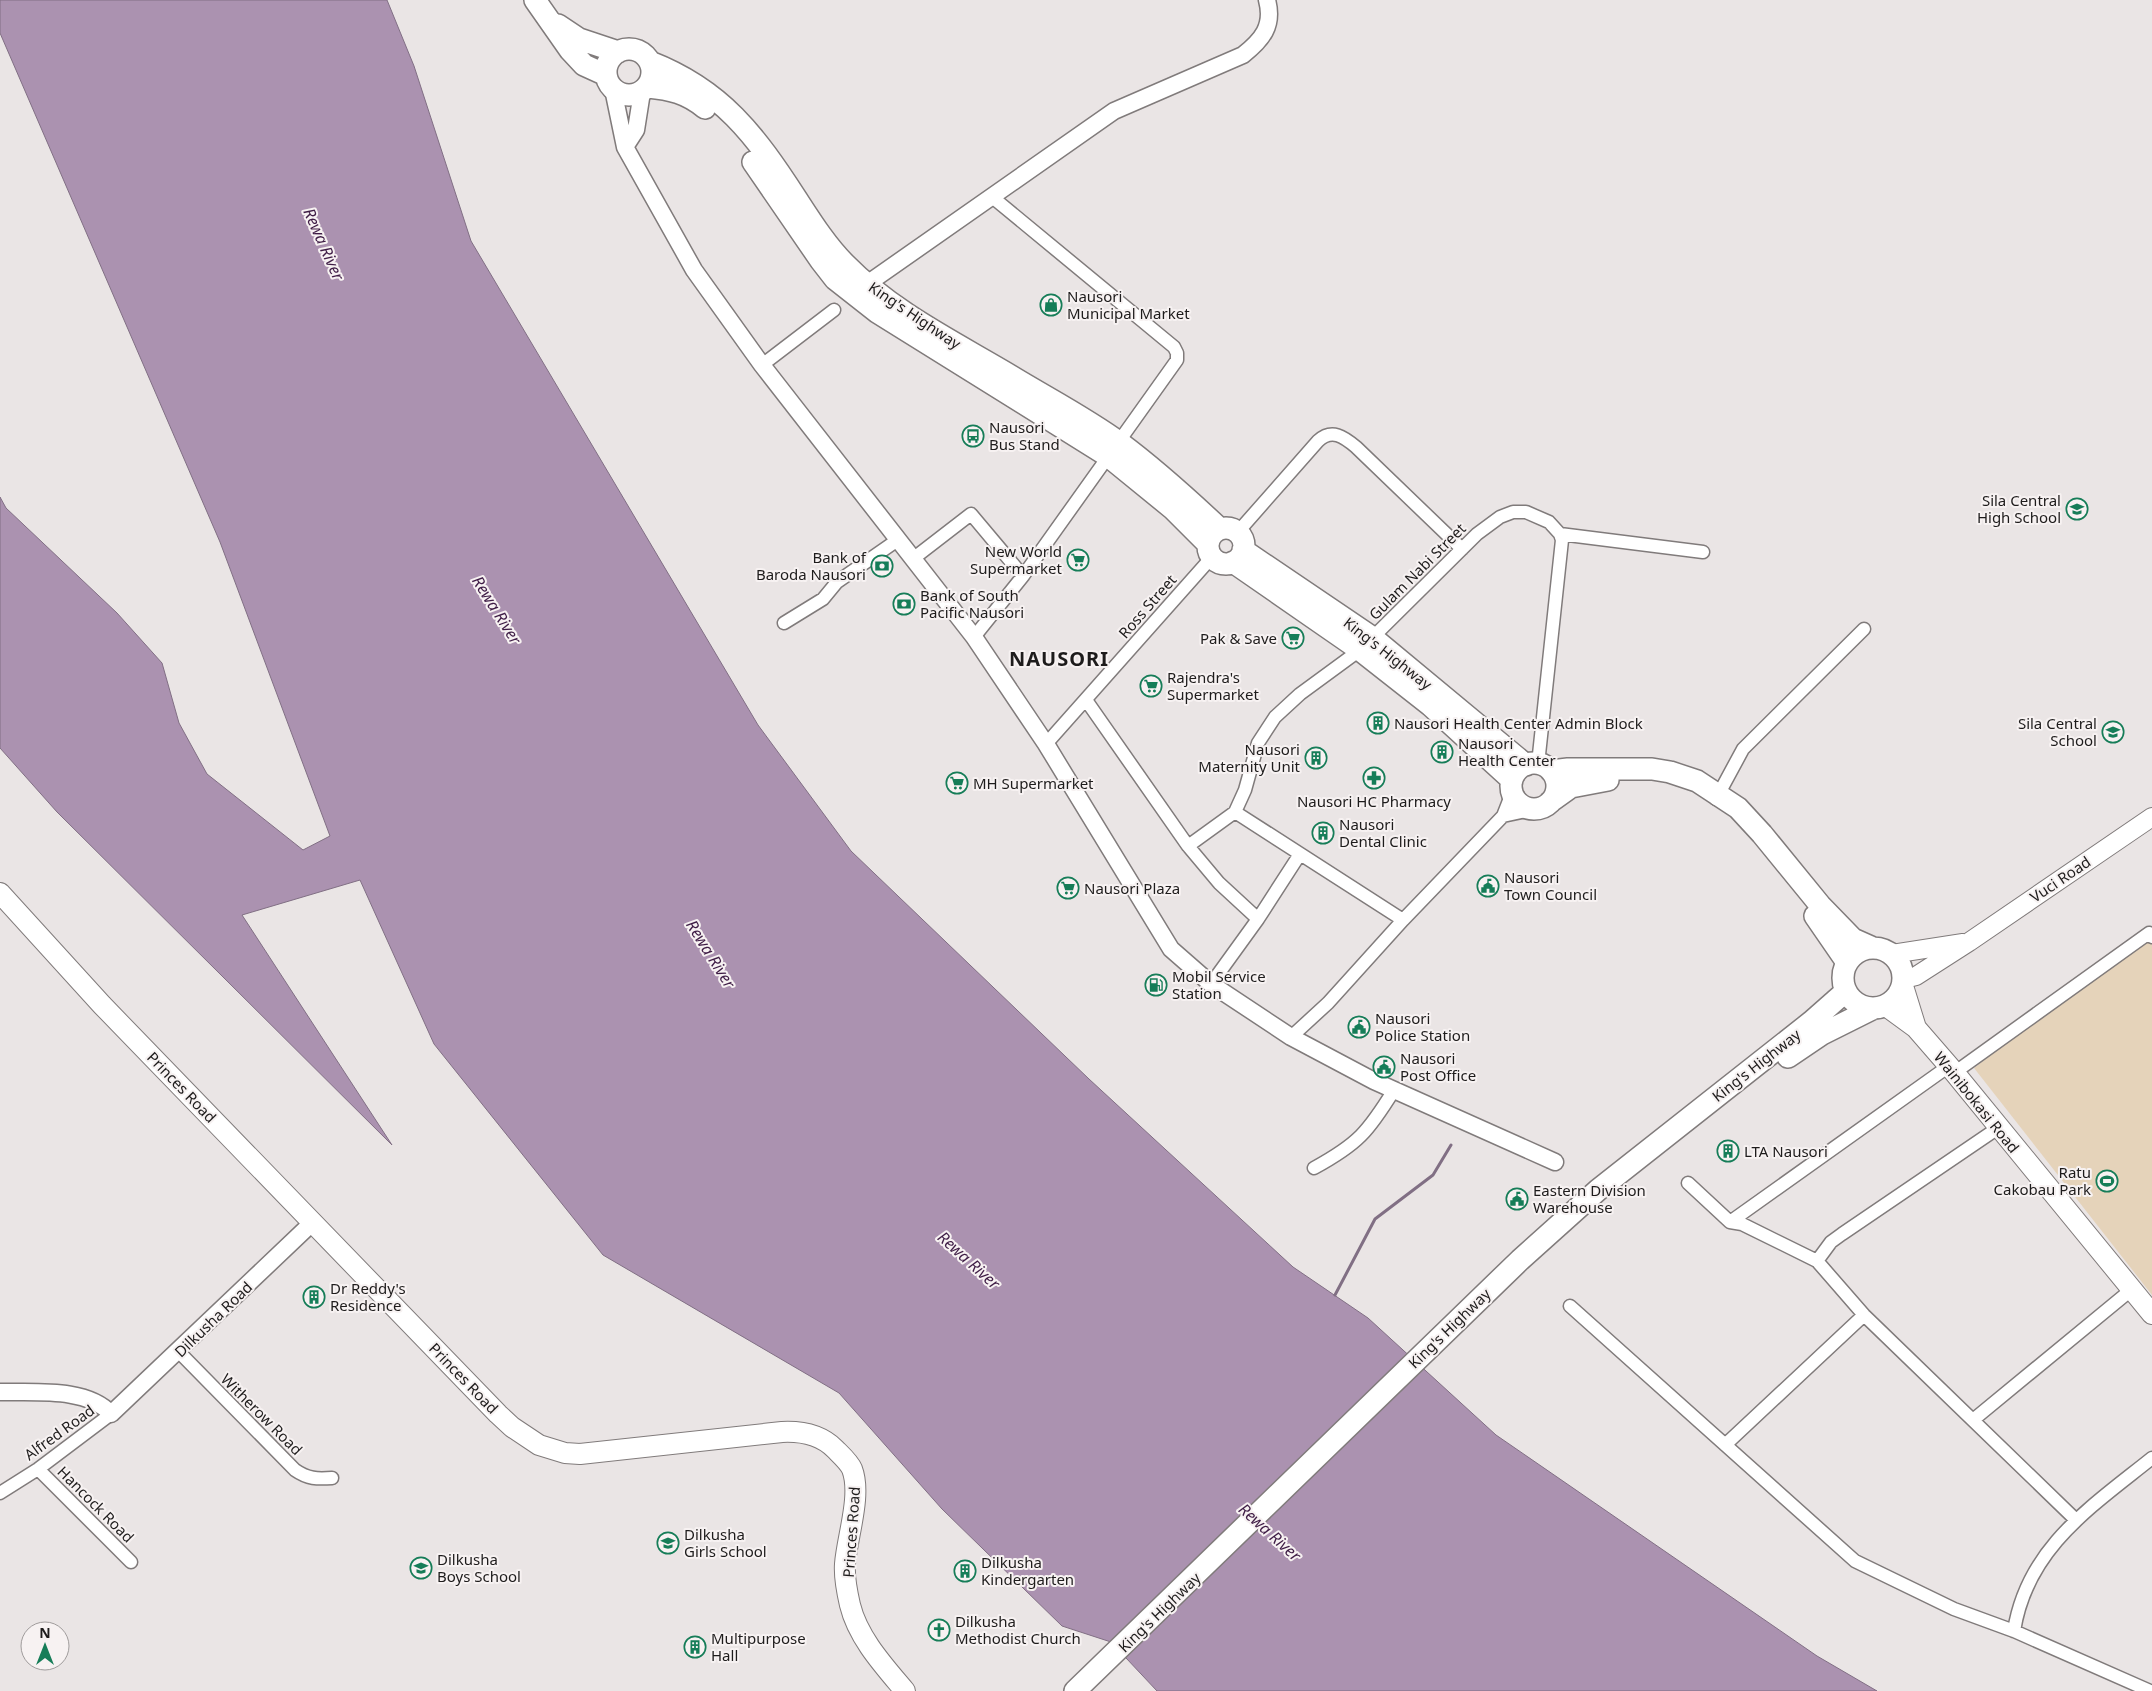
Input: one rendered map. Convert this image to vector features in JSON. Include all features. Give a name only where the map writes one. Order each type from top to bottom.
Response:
[{"type":"highway","points":[[535,0],[547,18],[570,50],[584,65],[609,82],[622,94],[632,96],[645,89],[653,75],[650,62],[643,54],[634,50],[618,52],[597,47],[579,39],[547,18]]},
{"type":"highway","points":[[609,82],[609,62],[618,52]]},
{"type":"highway","name":"King's Highway","points":[[650,62],[682,76],[728,108],[763,151],[834,252],[867,284],[890,302],[1113,449],[1173,509],[1366,644],[1430,706],[1528,775],[1521,805],[1542,806]]},
{"type":"highway","name":"King's Highway","points":[[645,89],[673,89],[689,96],[725,125],[752,160],[820,261],[854,294],[883,316],[1113,449]]},
{"type":"highway","points":[[1528,775],[1634,769],[1670,772],[1697,782],[1716,799],[1751,837],[1828,933],[1846,961]]},
{"type":"highway","points":[[1528,775],[1557,787],[1542,806]]},
{"type":"highway","points":[[1542,806],[1571,787],[1610,780],[1670,784],[1738,808],[1762,834],[1820,905],[1853,939],[1870,947],[1882,948],[1892,954],[1901,965],[1903,982],[1897,998],[1879,1007],[1861,1006],[1852,1000],[1845,992],[1842,976],[1846,961],[1857,951],[1870,947]]},
{"type":"highway","name":"King's Highway","points":[[1075,1691],[1112,1665],[1598,1190],[1811,1022],[1845,992]]},
{"type":"highway","name":"King's Highway","points":[[1465,1321],[1592,1210],[1726,1099],[1822,1034],[1879,1007]]},
{"type":"highway","name":"King's Highway","points":[[1093,1691],[1112,1665]]},
{"type":"main road","name":"Vuci Road","points":[[1903,982],[1916,976],[1969,942],[2152,817]]},
{"type":"main road","name":"Princes Road","points":[[0,893],[102,1005],[498,1414],[522,1435],[545,1448],[580,1454],[791,1432],[808,1434],[831,1445],[848,1464],[854,1479],[853,1517],[845,1565],[852,1614],[877,1657],[905,1691]]},
{"type":"main road","name":"Vuci Road","points":[[1892,954],[1969,942]]},
{"type":"main road","name":"Wainibokasi Road","points":[[1903,982],[1916,1028]]},
{"type":"main road","name":"Wainibokasi Road","points":[[1879,1007],[1916,1028],[2152,1314]]},
{"type":"street","points":[[867,284],[1114,111],[1184,79],[1225,64],[1259,43],[1269,21],[1267,0]]},
{"type":"street","points":[[609,82],[625,147],[694,270],[762,365],[974,636],[1046,744],[1171,949],[1211,984],[1291,1037],[1394,1090],[1555,1162]]},
{"type":"street","points":[[625,147],[636,130],[645,89]]},
{"type":"street","points":[[974,636],[1023,576],[1177,360],[1177,353],[1174,347],[992,196]]},
{"type":"street","points":[[762,365],[834,310]]},
{"type":"street","name":"Ross Street","points":[[1046,744],[1318,441],[1330,433],[1342,436],[1356,447],[1462,549]]},
{"type":"street","name":"Gulam Nabi Street","points":[[1188,846],[1235,812],[1245,790],[1258,743],[1274,717],[1300,694],[1366,644],[1462,549],[1500,517],[1513,512],[1526,512],[1549,522],[1560,534]]},
{"type":"street","points":[[914,558],[971,514],[1023,576]]},
{"type":"street","points":[[1291,1037],[1328,1004],[1403,920],[1503,816],[1528,775],[1562,540],[1560,534],[1703,552]]},
{"type":"street","points":[[784,623],[823,599],[837,582],[899,539]]},
{"type":"street","points":[[1716,799],[1743,749],[1864,629]]},
{"type":"street","points":[[1086,700],[1188,846],[1219,883],[1258,919]]},
{"type":"street","points":[[1503,816],[1542,806]]},
{"type":"street","points":[[1235,812],[1403,920]]},
{"type":"street","points":[[1211,984],[1258,919],[1300,854]]},
{"type":"street","points":[[1730,1222],[2149,933],[2152,937]]},
{"type":"street","points":[[1314,1168],[1354,1144],[1370,1127],[1394,1090]]},
{"type":"street","points":[[1817,1262],[1831,1242],[1998,1128]]},
{"type":"street","points":[[1688,1183],[1730,1222],[1742,1224],[1817,1262],[1864,1315],[2076,1520]]},
{"type":"street","name":"Dilkusha Road","points":[[111,1414],[179,1352],[313,1222]]},
{"type":"street","points":[[1973,1420],[2132,1290]]},
{"type":"street","points":[[1570,1306],[1855,1561],[1954,1609],[2014,1631],[2150,1691]]},
{"type":"street","points":[[1725,1445],[1864,1315]]},
{"type":"street","name":"Witherow Road","points":[[179,1352],[295,1470],[304,1476],[315,1479],[332,1478]]},
{"type":"street","points":[[0,1392],[68,1395],[102,1405],[111,1414]]},
{"type":"street","name":"Alfred Road","points":[[0,1492],[38,1469],[111,1414]]},
{"type":"street","points":[[2014,1631],[2022,1596],[2038,1563],[2076,1520],[2152,1458]]},
{"type":"street","name":"Hancock Road","points":[[38,1469],[131,1562]]},
{"type":"shaded area","name":"Ratu Cakobau Park","points":[[2145,935],[2152,945],[2152,1295],[1974,1068]]},
{"type":"water","name":"Rewa River","points":[[0,0],[387,0],[414,66],[471,241],[758,725],[851,851],[1089,1079],[1293,1267],[1368,1318],[1496,1435],[1817,1656],[1877,1691],[1157,1691],[1111,1642],[1062,1626],[942,1509],[839,1393],[603,1255],[434,1044],[360,880],[242,915],[392,1145],[57,812],[0,748],[0,497],[6,508],[117,613],[162,663],[179,723],[207,774],[303,850],[330,836],[220,542],[0,33]]},
{"type":"waterway","points":[[1335,1295],[1375,1219],[1433,1175],[1451,1145]]},
{"type":"place","name":"Nausori Municipal Market","points":[[1051,305]]},
{"type":"place","name":"Nausori Bus Stand","points":[[973,436]]},
{"type":"place","name":"Sila Central High School","points":[[2077,509]]},
{"type":"place","name":"New World Supermarket","points":[[1078,560]]},
{"type":"place","name":"Bank of Baroda Nausori","points":[[882,566]]},
{"type":"place","name":"Bank of South Pacific Nausori","points":[[904,604]]},
{"type":"place","name":"Pak & Save","points":[[1293,638]]},
{"type":"place","name":"Rajendra's Supermarket","points":[[1151,686]]},
{"type":"place","name":"Nausori Health Center Admin Block","points":[[1378,723]]},
{"type":"place","name":"Sila Central School","points":[[2113,732]]},
{"type":"place","name":"Nausori Health Center","points":[[1442,752]]},
{"type":"place","name":"Nausori Maternity Unit","points":[[1316,758]]},
{"type":"place","name":"Nausori HC Pharmacy","points":[[1374,778]]},
{"type":"place","name":"MH Supermarket","points":[[957,783]]},
{"type":"place","name":"Nausori Dental Clinic","points":[[1323,833]]},
{"type":"place","name":"Nausori Town Council","points":[[1488,886]]},
{"type":"place","name":"Nausori Plaza","points":[[1068,888]]},
{"type":"place","name":"Mobil Service Station","points":[[1156,985]]},
{"type":"place","name":"Nausori Police Station","points":[[1359,1027]]},
{"type":"place","name":"Nausori Post Office","points":[[1384,1067]]},
{"type":"place","name":"LTA Nausori","points":[[1728,1151]]},
{"type":"place","name":"Ratu Cakobau Park","points":[[2107,1181]]},
{"type":"place","name":"Eastern Division Warehouse","points":[[1517,1199]]},
{"type":"place","name":"Dr Reddy's Residence","points":[[314,1297]]},
{"type":"place","name":"Dilkusha Girls School","points":[[668,1543]]},
{"type":"place","name":"Dilkusha Boys School","points":[[421,1568]]},
{"type":"place","name":"Dilkusha Kindergarten","points":[[965,1571]]},
{"type":"place","name":"Dilkusha Methodist Church","points":[[939,1630]]},
{"type":"place","name":"Multipurpose Hall","points":[[695,1647]]},
{"type":"district","name":"NAUSORI","points":[[1059,658]]}]
